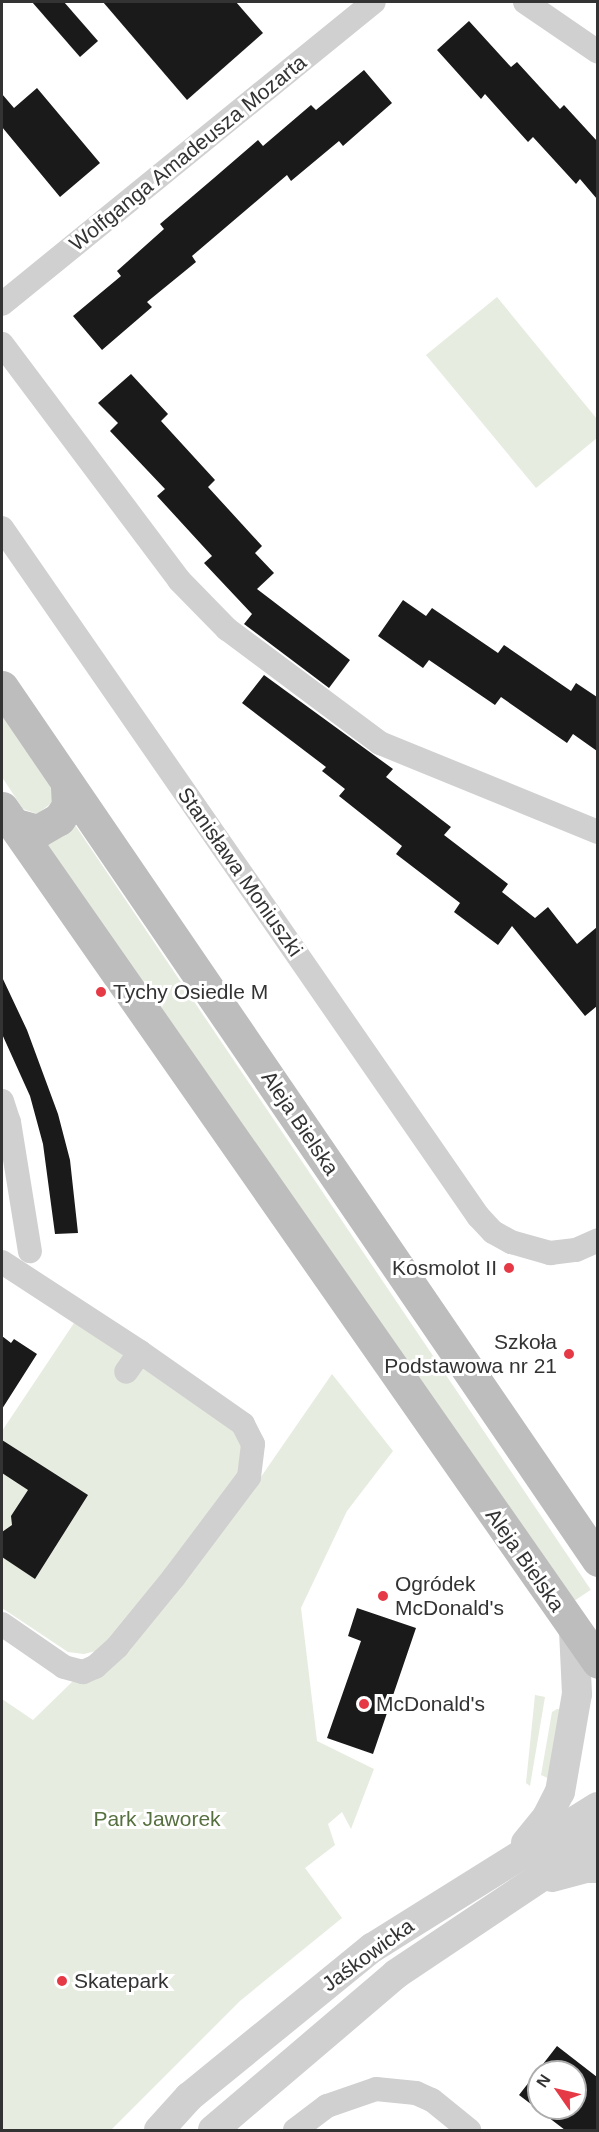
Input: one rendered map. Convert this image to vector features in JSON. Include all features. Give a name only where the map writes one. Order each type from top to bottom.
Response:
[{"type":"main road","name":"Aleja Bielska","points":[[2,687],[597,1560]]},
{"type":"main road","points":[[7,816],[38,831],[59,819],[68,806],[67,784]]},
{"type":"main road","name":"Aleja Bielska","points":[[7,816],[597,1662]]},
{"type":"street","name":"Wolfganga Amadeusza Mozarta","points":[[2,304],[374,2]]},
{"type":"street","points":[[525,2],[597,52]]},
{"type":"street","points":[[2,344],[179,580],[227,629],[380,743],[597,832]]},
{"type":"street","name":"Stanisława Moniuszki","points":[[2,528],[478,1216],[493,1232],[511,1242],[550,1253],[576,1250],[597,1240]]},
{"type":"street","points":[[2,1101],[9,1122],[30,1251]]},
{"type":"street","points":[[2,1262],[140,1352],[243,1424],[253,1444],[253,1468],[244,1485],[117,1647],[83,1672],[64,1667],[2,1624]]},
{"type":"street","points":[[126,1372],[140,1352]]},
{"type":"street","points":[[510,1861],[547,1817],[560,1792],[577,1694],[574,1630]]},
{"type":"street","name":"Jaśkowicka","points":[[159,2130],[189,2097],[372,1948],[597,1807]]},
{"type":"street","name":"Jaśkowicka","points":[[213,2130],[396,1974],[597,1839]]},
{"type":"street","points":[[532,1883],[585,1868],[597,1868]]},
{"type":"street","points":[[295,2130],[327,2106],[376,2089],[416,2093],[451,2113],[469,2130]]},
{"type":"green space","points":[[497,297],[597,419],[597,438],[536,488],[426,355]]},
{"type":"green space","points":[[2,710],[53,786],[53,802],[37,814],[23,809],[2,777]]},
{"type":"green space","points":[[73,822],[591,1590],[563,1609],[45,841]]},
{"type":"green space","points":[[74,1323],[228,1419],[245,1444],[239,1476],[115,1638],[100,1650],[84,1654],[68,1652],[2,1608],[2,1457],[7,1449],[2,1444],[2,1431]]},
{"type":"green space","name":"Park Jaworek","points":[[332,1374],[393,1451],[347,1511],[301,1608],[317,1741],[374,1769],[351,1829],[342,1812],[328,1824],[335,1845],[305,1868],[342,1918],[240,2001],[111,2130],[2,2130],[2,1699],[33,1720],[72,1682],[111,1668],[254,1487]]},
{"type":"green space","points":[[535,1695],[545,1697],[530,1786],[526,1783]]},
{"type":"green space","points":[[557,1709],[567,1711],[554,1781],[541,1775],[552,1712]]},
{"type":"building","points":[[32,2],[64,2],[98,41],[80,57]]},
{"type":"building","points":[[103,2],[236,2],[263,33],[187,100]]},
{"type":"building","points":[[469,21],[511,67],[517,62],[560,109],[564,105],[597,141],[597,199],[580,179],[576,184],[533,137],[528,142],[485,94],[481,99],[437,50]]},
{"type":"building","points":[[364,70],[392,103],[343,146],[339,141],[291,181],[287,175],[192,256],[196,262],[147,302],[152,307],[102,350],[73,316],[121,276],[117,271],[164,229],[160,224],[258,140],[263,146],[311,105],[316,110]]},
{"type":"building","points":[[37,88],[100,163],[60,197],[2,127],[2,94],[14,108]]},
{"type":"building","points":[[131,374],[168,414],[161,421],[215,480],[208,487],[262,546],[255,553],[274,573],[257,589],[350,660],[329,688],[244,624],[252,614],[204,563],[212,556],[157,496],[165,489],[110,431],[118,423],[98,403]]},
{"type":"building","points":[[403,600],[426,616],[432,608],[498,653],[504,645],[571,691],[576,683],[597,697],[597,751],[573,734],[567,743],[501,697],[495,705],[429,660],[423,668],[378,636]]},
{"type":"building","points":[[264,675],[393,769],[386,777],[451,827],[444,835],[508,884],[502,892],[535,918],[548,907],[577,944],[597,927],[597,1006],[585,1016],[512,926],[498,945],[454,912],[460,903],[396,854],[402,846],[339,796],[345,789],[322,771],[326,767],[242,703]]},
{"type":"building","points":[[2,977],[27,1030],[58,1114],[70,1160],[78,1233],[55,1234],[43,1144],[30,1096],[2,1034]]},
{"type":"building","points":[[2,1336],[11,1343],[14,1339],[37,1354],[2,1409]]},
{"type":"building","points":[[2,1440],[88,1495],[35,1579],[2,1557],[2,1532],[12,1525],[11,1516],[28,1490],[2,1473]]},
{"type":"building","name":"McDonald's","points":[[357,1608],[416,1628],[373,1754],[327,1738],[361,1641],[348,1636]]},
{"type":"building","points":[[557,2046],[575,2060],[546,2060]]},
{"type":"building","points":[[587,2069],[597,2077],[597,2130],[565,2130],[552,2120],[587,2120]]},
{"type":"building","points":[[527,2085],[527,2101],[519,2095]]},
{"type":"place","name":"Tychy Osiedle M","points":[[101,992]]},
{"type":"place","name":"Kosmolot II","points":[[509,1268]]},
{"type":"place","name":"Szkoła Podstawowa nr 21","points":[[569,1354]]},
{"type":"place","name":"Ogródek McDonald's","points":[[383,1596]]},
{"type":"place","name":"McDonald's","points":[[364,1704]]},
{"type":"place","name":"Skatepark","points":[[62,1981]]}]
